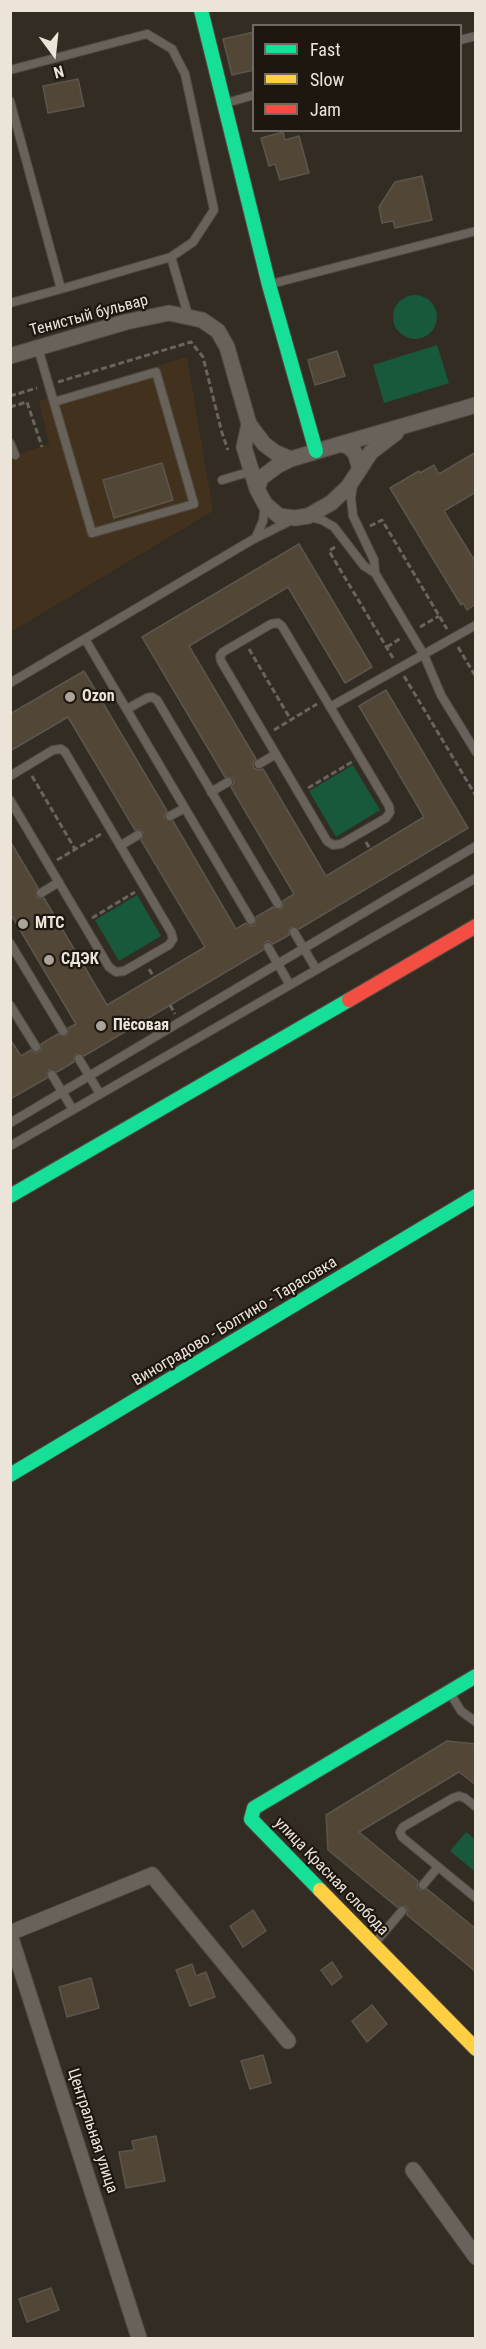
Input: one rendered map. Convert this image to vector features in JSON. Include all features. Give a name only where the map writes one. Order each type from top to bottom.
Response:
[{"type":"main road","points":[[201,10],[269,285],[316,451]]},
{"type":"main road","points":[[10,1196],[476,926]]},
{"type":"main road","name":"Виноградово - Болтино - Тарасовка","points":[[10,1475],[476,1196]]},
{"type":"main road","name":"улица Красная слобода","points":[[476,1676],[254,1808],[251,1813],[251,1820],[476,2049]]},
{"type":"street","name":"Тенистый бульвар","points":[[10,356],[126,322],[169,313],[188,315],[202,320],[218,331],[227,347],[249,424],[264,444],[276,453],[291,459]]},
{"type":"street","points":[[257,489],[261,478],[291,459],[476,405]]},
{"type":"street","name":"Тенистый бульвар","points":[[249,424],[244,447],[257,489],[265,504]]},
{"type":"street","points":[[265,504],[279,516],[302,517],[331,503],[357,473],[371,452],[411,424]]},
{"type":"street","points":[[341,444],[349,447],[355,453],[357,473]]},
{"type":"street","points":[[10,1934],[152,1875],[288,2040]]},
{"type":"street","name":"Центральная улица","points":[[10,1934],[139,2338]]},
{"type":"street","points":[[413,2170],[476,2257]]},
{"type":"lane","points":[[10,70],[147,34],[172,49],[185,74],[214,210],[193,242],[171,257],[10,303]]},
{"type":"lane","points":[[224,103],[252,96]]},
{"type":"lane","points":[[10,101],[61,289]]},
{"type":"lane","points":[[269,285],[476,231]]},
{"type":"lane","points":[[171,257],[188,315]]},
{"type":"lane","points":[[38,348],[92,533],[194,504],[156,372],[54,402]]},
{"type":"lane","points":[[10,443],[15,455]]},
{"type":"lane","points":[[222,480],[252,471]]},
{"type":"lane","points":[[357,473],[351,498],[353,516],[374,560],[375,573],[424,655],[441,695],[476,752]]},
{"type":"lane","points":[[256,537],[263,521],[265,504]]},
{"type":"lane","points":[[10,683],[256,537],[302,517],[322,520],[334,527],[364,566],[375,573]]},
{"type":"lane","points":[[278,623],[282,626],[328,703],[389,806],[390,812],[386,818],[341,844],[333,845],[327,841],[220,656],[271,624],[278,623]]},
{"type":"lane","points":[[328,703],[424,655],[476,625]]},
{"type":"lane","points":[[85,639],[251,920]]},
{"type":"lane","points":[[127,710],[147,698],[152,697],[157,700],[278,904]]},
{"type":"lane","points":[[10,776],[53,750],[65,752],[171,932],[173,939],[168,945],[124,971],[116,972],[110,968],[10,801]]},
{"type":"lane","points":[[260,764],[276,754]]},
{"type":"lane","points":[[211,792],[228,782]]},
{"type":"lane","points":[[170,816],[185,808]]},
{"type":"lane","points":[[120,846],[138,835]]},
{"type":"lane","points":[[10,1124],[476,846]]},
{"type":"lane","points":[[10,1146],[476,878]]},
{"type":"lane","points":[[41,893],[59,882]]},
{"type":"lane","points":[[294,932],[316,969]]},
{"type":"lane","points":[[10,943],[63,1031]]},
{"type":"lane","points":[[268,947],[290,985]]},
{"type":"lane","points":[[10,1005],[36,1047]]},
{"type":"lane","points":[[79,1059],[100,1094]]},
{"type":"lane","points":[[52,1075],[73,1110]]},
{"type":"lane","points":[[449,1692],[461,1711],[476,1722]]},
{"type":"lane","points":[[476,1808],[465,1798],[459,1796],[403,1827],[400,1832],[402,1837],[476,1898]]},
{"type":"lane","points":[[423,1885],[438,1867]]},
{"type":"lane","points":[[374,1945],[402,1911]]},
{"type":"path","points":[[10,407],[27,402],[42,447]]},
{"type":"path","points":[[365,529],[382,520],[476,677]]},
{"type":"path","points":[[419,628],[439,616]]},
{"type":"path","points":[[387,647],[401,638]]},
{"type":"path","points":[[243,640],[291,720]]},
{"type":"path","points":[[265,735],[328,703]]},
{"type":"path","points":[[299,793],[360,757]]},
{"type":"path","points":[[26,766],[75,849]]},
{"type":"path","points":[[49,865],[110,829]]},
{"type":"path","points":[[83,923],[144,887]]},
{"type":"shaded area","points":[[187,357],[213,511],[11,632],[11,457],[49,444],[39,401]]},
{"type":"green space","points":[[415,295],[423,296],[431,301],[436,309],[436,325],[431,333],[423,338],[415,339],[407,338],[399,333],[394,325],[393,317],[394,309],[399,301],[407,296]]},
{"type":"green space","points":[[437,345],[449,383],[384,403],[373,365]]},
{"type":"green space","points":[[353,765],[380,810],[336,837],[309,791]]},
{"type":"green space","points":[[137,895],[161,936],[119,961],[95,920]]},
{"type":"green space","points":[[466,1832],[475,1839],[474,1871],[450,1851]]},
{"type":"building","points":[[252,32],[252,70],[232,75],[223,39]]},
{"type":"building","points":[[78,79],[84,106],[48,113],[43,86]]},
{"type":"building","points":[[283,132],[285,140],[299,136],[309,173],[280,180],[275,164],[269,166],[261,138]]},
{"type":"building","points":[[422,176],[432,220],[395,228],[393,221],[382,223],[379,207],[395,182]]},
{"type":"building","points":[[337,351],[345,376],[315,385],[308,360]]},
{"type":"building","points":[[476,452],[476,492],[444,511],[476,563],[476,604],[467,610],[463,603],[461,605],[390,488],[434,465],[439,474]]},
{"type":"building","points":[[162,463],[173,500],[114,518],[103,480]]},
{"type":"building","points":[[299,544],[372,667],[345,683],[288,587],[189,646],[256,759],[253,763],[254,768],[263,769],[326,876],[424,817],[359,706],[386,690],[468,828],[299,929],[291,927],[289,935],[273,944],[269,941],[265,942],[263,950],[84,1056],[76,1054],[74,1062],[57,1072],[49,1070],[47,1078],[10,1099],[10,1039],[21,1056],[31,1050],[37,1053],[41,1049],[41,1044],[58,1034],[66,1036],[68,1028],[76,1024],[10,913],[10,841],[38,888],[36,896],[44,898],[107,1005],[205,947],[141,840],[143,832],[135,830],[68,717],[10,751],[10,714],[84,671],[167,811],[164,815],[165,819],[173,821],[236,929],[246,923],[250,926],[255,925],[256,917],[273,907],[281,909],[283,901],[294,894],[231,787],[234,783],[233,778],[225,777],[142,637]]},
{"type":"building","points":[[447,1741],[476,1744],[476,1785],[459,1772],[359,1832],[418,1881],[417,1887],[420,1890],[427,1889],[476,1929],[476,1972],[407,1915],[408,1910],[405,1906],[397,1907],[328,1850],[326,1815]]},
{"type":"building","points":[[253,1910],[266,1931],[243,1947],[230,1926]]},
{"type":"building","points":[[332,1962],[342,1977],[332,1985],[321,1970]]},
{"type":"building","points":[[192,1964],[196,1976],[206,1972],[215,1997],[190,2006],[176,1970]]},
{"type":"building","points":[[91,1978],[99,2008],[67,2017],[59,1987]]},
{"type":"building","points":[[372,2005],[387,2024],[367,2042],[352,2021]]},
{"type":"building","points":[[263,2055],[271,2083],[250,2089],[241,2061]]},
{"type":"building","points":[[156,2136],[165,2181],[126,2188],[119,2152],[134,2150],[132,2141]]},
{"type":"building","points":[[51,2288],[59,2310],[27,2322],[19,2299]]},
{"type":"traffic: fast","points":[[201,10],[269,285],[316,451]]},
{"type":"traffic: fast","points":[[10,1196],[349,1000]]},
{"type":"traffic: fast","points":[[10,1475],[476,1196]]},
{"type":"traffic: fast","points":[[320,1890],[251,1819],[254,1808],[476,1676]]},
{"type":"traffic: slow","points":[[320,1890],[476,2049]]},
{"type":"traffic: jam","points":[[349,1000],[476,926]]},
{"type":"place","name":"Ozon","points":[[70,697]]},
{"type":"place","name":"МТС","points":[[23,924]]},
{"type":"place","name":"СДЭК","points":[[49,960]]},
{"type":"place","name":"Пёсовая","points":[[101,1026]]}]
